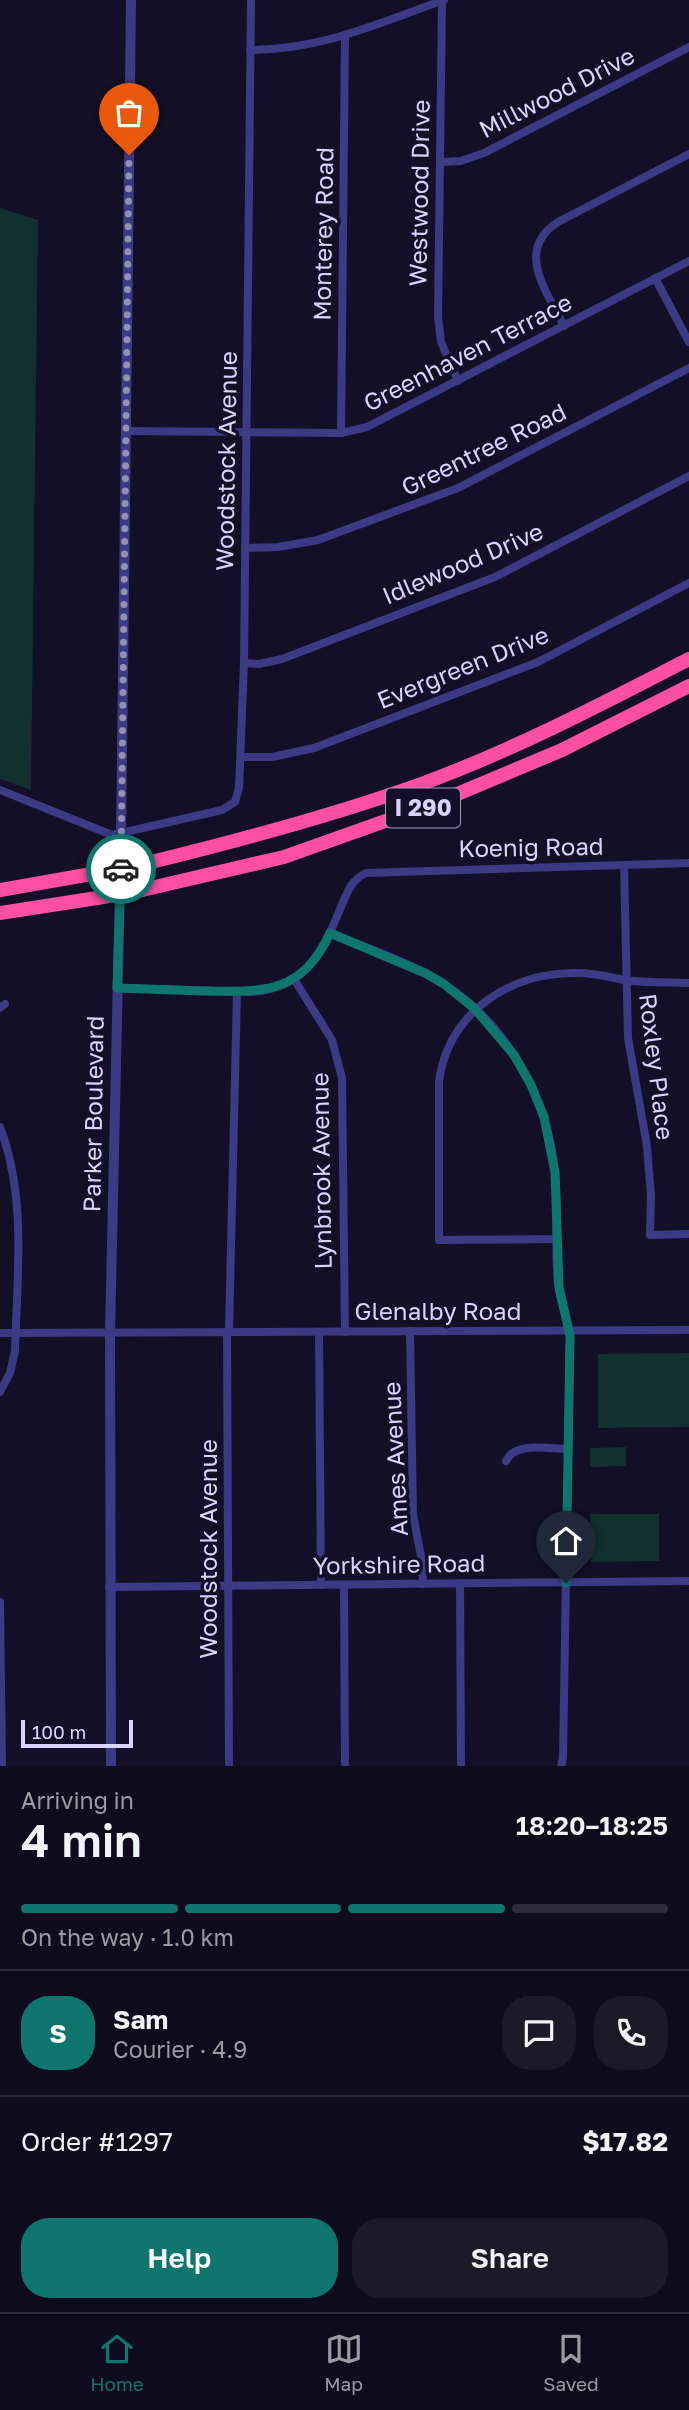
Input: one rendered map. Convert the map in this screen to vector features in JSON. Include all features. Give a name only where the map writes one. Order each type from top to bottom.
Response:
[{"type":"highway","name":"I 290","points":[[0,890],[143,864],[278,831],[424,783],[547,732],[689,659]]},
{"type":"highway","name":"I 290","points":[[0,913],[142,890],[284,857],[436,803],[562,750],[689,687]]},
{"type":"street","name":"Parker Boulevard","points":[[111,1766],[110,1333],[121,832],[131,0]]},
{"type":"street","name":"Woodstock Avenue","points":[[121,832],[230,807],[238,797],[244,663],[251,0]]},
{"type":"street","points":[[250,50],[308,46],[345,36],[443,0]]},
{"type":"street","name":"Westwood Drive","points":[[443,0],[438,317],[441,342],[458,381]]},
{"type":"street","name":"Monterey Road","points":[[341,433],[345,36]]},
{"type":"street","name":"Millwood Drive","points":[[440,162],[461,160],[484,153],[689,47]]},
{"type":"street","points":[[564,326],[535,264],[537,246],[544,233],[558,222],[689,154]]},
{"type":"street","name":"Greenhaven Terrace","points":[[127,431],[341,433],[380,422],[689,261]]},
{"type":"street","points":[[655,278],[689,342]]},
{"type":"street","name":"Greentree Road","points":[[245,548],[278,547],[318,540],[458,488],[689,368]]},
{"type":"street","name":"Idlewood Drive","points":[[244,663],[259,664],[282,659],[495,577],[689,476]]},
{"type":"street","name":"Evergreen Drive","points":[[241,757],[272,757],[314,748],[525,667],[689,583]]},
{"type":"street","points":[[0,790],[112,835],[121,832]]},
{"type":"street","name":"Koenig Road","points":[[330,933],[349,887],[359,876],[374,871],[689,863]]},
{"type":"street","name":"Roxley Place","points":[[624,865],[630,1052],[650,1171],[650,1234],[689,1234]]},
{"type":"street","points":[[117,988],[265,990],[294,979],[318,956],[330,933],[425,973],[444,984],[475,1009],[514,1055],[531,1085],[544,1117],[555,1172],[559,1287],[570,1331],[561,1766]]},
{"type":"street","points":[[557,1239],[439,1240],[439,1081],[451,1040],[475,1009],[501,992],[545,976],[577,973],[626,980],[689,983]]},
{"type":"street","name":"Lynbrook Avenue","points":[[294,979],[332,1040],[342,1078],[345,1332]]},
{"type":"street","name":"Woodstock Avenue","points":[[229,1766],[228,1332],[237,991]]},
{"type":"street","points":[[0,1127],[13,1167],[18,1201],[13,1362],[0,1392]]},
{"type":"street","name":"Glenalby Road","points":[[0,1333],[689,1330]]},
{"type":"street","name":"Ames Avenue","points":[[410,1331],[413,1515],[423,1584]]},
{"type":"street","points":[[319,1332],[321,1585]]},
{"type":"street","points":[[506,1461],[509,1455],[519,1449],[568,1450]]},
{"type":"street","name":"Yorkshire Road","points":[[110,1587],[689,1581]]},
{"type":"street","points":[[460,1584],[461,1766]]},
{"type":"street","points":[[344,1585],[345,1766]]},
{"type":"street","points":[[0,1602],[2,1766]]},
{"type":"green space","points":[[0,208],[38,220],[31,790],[0,779]]},
{"type":"green space","points":[[689,1353],[689,1427],[598,1428],[598,1354]]},
{"type":"green space","points":[[626,1447],[626,1466],[590,1467],[590,1448]]},
{"type":"green space","points":[[590,1514],[659,1514],[659,1561],[591,1562]]},
{"type":"way so far","points":[[121,869],[129,155]]},
{"type":"route","points":[[121,869],[117,988],[251,992],[279,987],[311,965],[330,933],[412,967],[444,984],[488,1022],[514,1055],[531,1085],[544,1117],[555,1172],[559,1287],[570,1331],[566,1583]]}]
